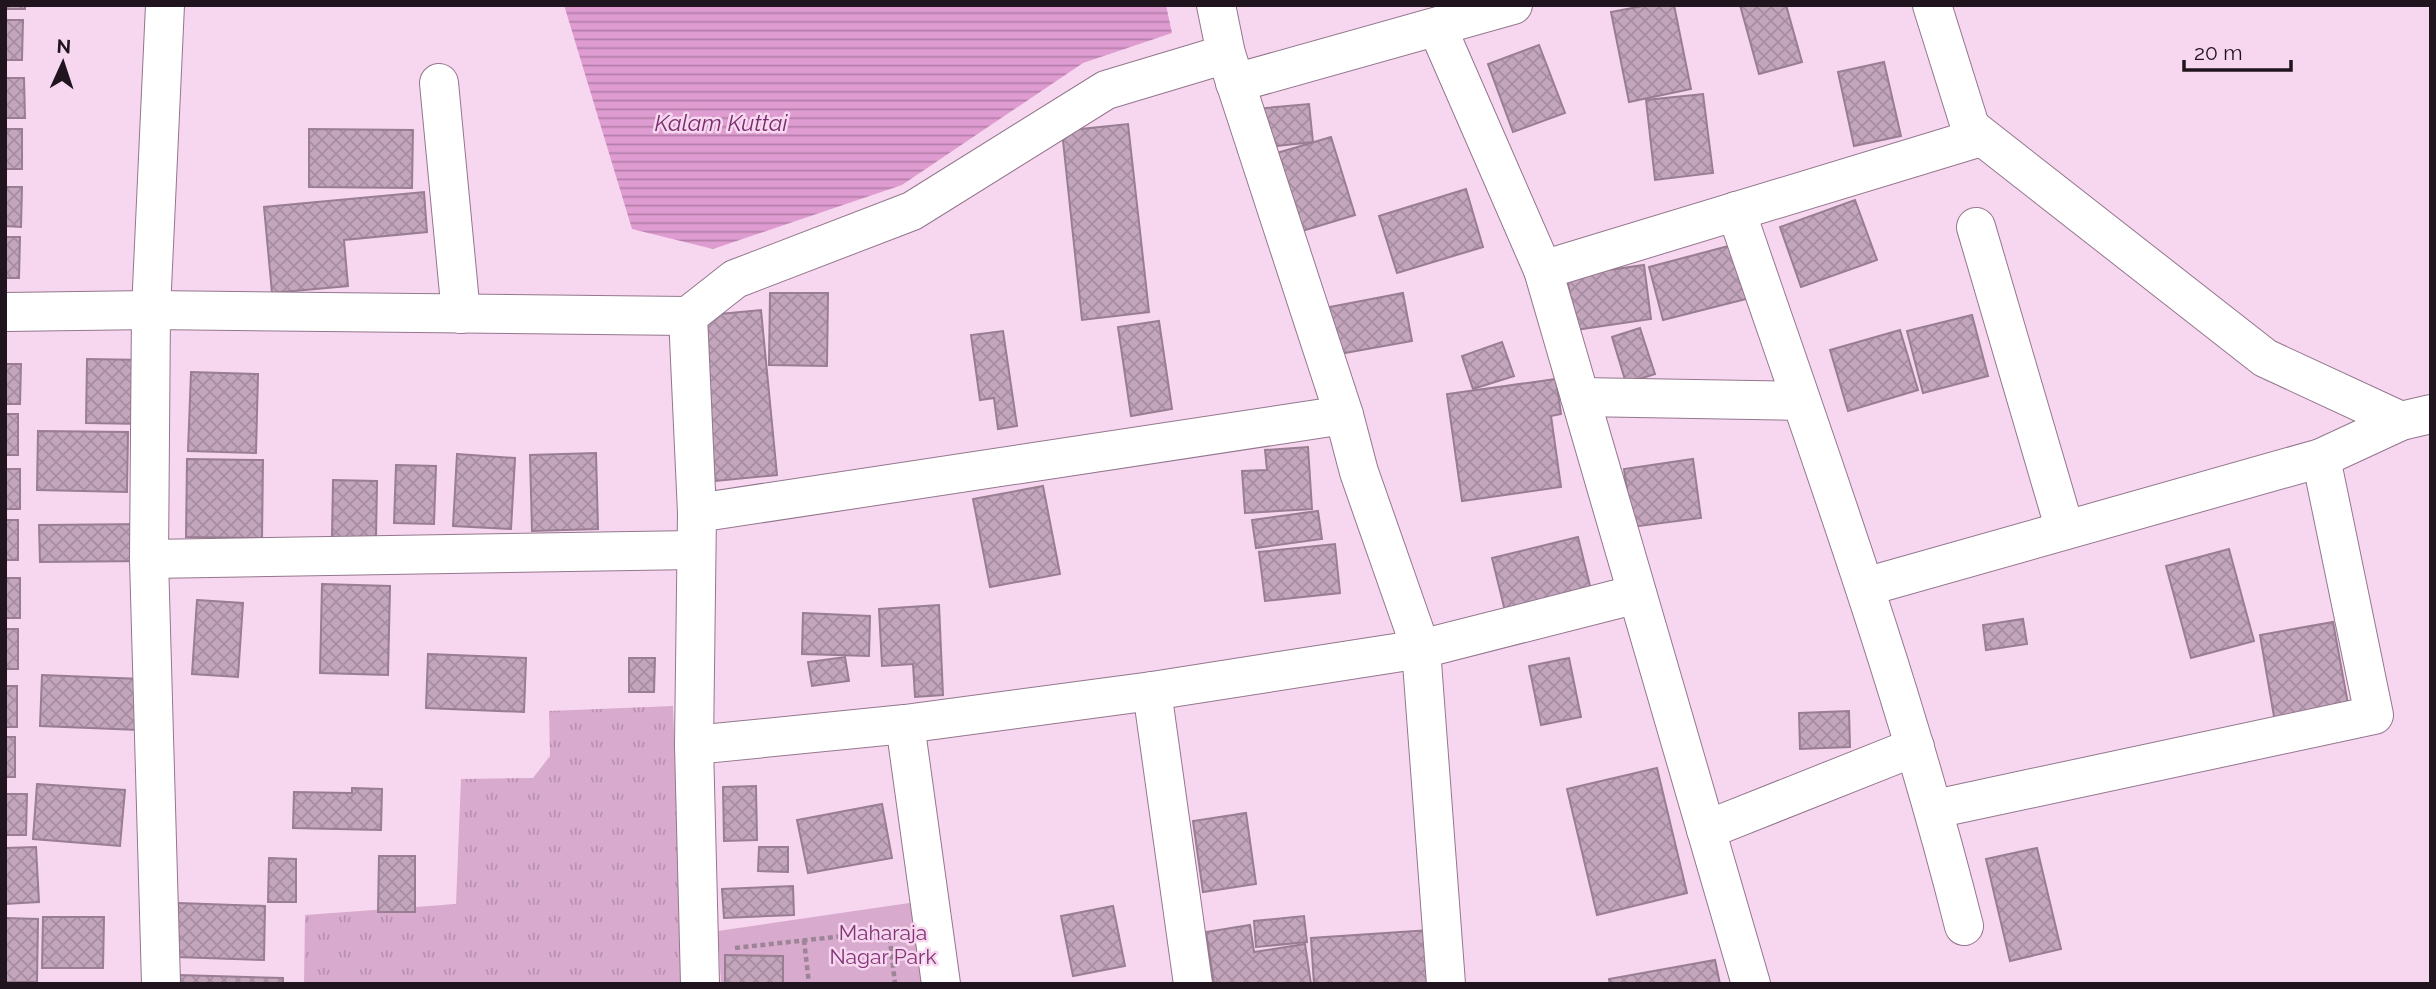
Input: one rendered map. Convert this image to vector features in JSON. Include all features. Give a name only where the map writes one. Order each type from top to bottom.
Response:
[{"type":"street","points":[[161,984],[149,559],[151,310],[165,5]]},
{"type":"street","points":[[1216,5],[1231,69],[1344,415],[1359,472],[1420,649],[1446,984]]},
{"type":"street","points":[[5,312],[151,310],[688,316],[735,279],[912,212],[1106,90],[1231,69],[1437,27],[1513,5]]},
{"type":"street","points":[[1543,270],[1974,139],[1932,5]]},
{"type":"street","points":[[1437,27],[1543,270],[1751,984]]},
{"type":"street","points":[[439,83],[461,314]]},
{"type":"street","points":[[1970,127],[2265,358],[2416,418]]},
{"type":"street","points":[[1736,211],[1865,587],[1935,809],[1964,926]]},
{"type":"street","points":[[1976,227],[2066,530]]},
{"type":"street","points":[[688,316],[695,531],[694,745],[699,968]]},
{"type":"street","points":[[1580,397],[1801,401]]},
{"type":"street","points":[[149,559],[695,531],[1344,415]]},
{"type":"street","points":[[1865,587],[2321,458],[2416,418]]},
{"type":"street","points":[[1935,809],[2374,715],[2321,458]]},
{"type":"street","points":[[694,745],[905,724],[1152,691],[1420,649],[1637,594]]},
{"type":"street","points":[[1152,691],[1193,984]]},
{"type":"street","points":[[905,724],[941,984]]},
{"type":"street","points":[[1706,830],[1915,747]]},
{"type":"path","points":[[699,968],[804,940],[888,931],[895,984]]},
{"type":"path","points":[[804,940],[809,984]]},
{"type":"green space","points":[[673,706],[684,984],[304,984],[305,915],[456,904],[461,779],[533,778],[550,756],[549,711]]},
{"type":"green space","name":"Maharaja Nagar Park","points":[[916,902],[928,984],[721,984],[718,931]]},
{"type":"water","name":"Kalam Kuttai","points":[[564,5],[1166,5],[1172,33],[1083,63],[902,185],[713,249],[632,229]]},
{"type":"building","points":[[5,5],[25,5],[25,9],[5,9]]},
{"type":"building","points":[[1648,5],[1674,5],[1691,89],[1629,102],[1611,12]]},
{"type":"building","points":[[1740,5],[1786,5],[1802,62],[1759,74]]},
{"type":"building","points":[[5,20],[23,20],[22,60],[5,60]]},
{"type":"building","points":[[1539,45],[1565,113],[1513,132],[1488,64]]},
{"type":"building","points":[[1884,62],[1901,136],[1854,146],[1838,72]]},
{"type":"building","points":[[5,78],[24,78],[25,118],[5,118]]},
{"type":"building","points":[[1703,94],[1713,173],[1655,180],[1646,100]]},
{"type":"building","points":[[1309,104],[1313,142],[1260,148],[1255,109]]},
{"type":"building","points":[[1128,124],[1149,312],[1082,320],[1062,131]]},
{"type":"building","points":[[5,129],[22,129],[22,169],[5,169]]},
{"type":"building","points":[[309,129],[413,130],[412,188],[309,187]]},
{"type":"building","points":[[1331,137],[1355,215],[1302,231],[1277,153]]},
{"type":"building","points":[[5,187],[22,187],[21,227],[5,226]]},
{"type":"building","points":[[1466,189],[1483,247],[1397,273],[1379,216]]},
{"type":"building","points":[[424,192],[427,232],[344,240],[348,286],[272,293],[264,207]]},
{"type":"building","points":[[1855,200],[1877,260],[1801,287],[1780,227]]},
{"type":"building","points":[[5,237],[20,237],[19,278],[5,278]]},
{"type":"building","points":[[1736,244],[1750,298],[1663,320],[1649,267]]},
{"type":"building","points":[[1644,265],[1651,319],[1575,330],[1567,276]]},
{"type":"building","points":[[770,293],[828,293],[827,366],[769,365]]},
{"type":"building","points":[[1403,293],[1412,341],[1328,356],[1319,309]]},
{"type":"building","points":[[761,310],[777,475],[705,482],[688,317]]},
{"type":"building","points":[[1972,315],[1988,376],[1923,393],[1907,331]]},
{"type":"building","points":[[1159,321],[1172,409],[1131,416],[1118,327]]},
{"type":"building","points":[[1640,328],[1655,374],[1626,383],[1612,337]]},
{"type":"building","points":[[1900,330],[1918,390],[1848,411],[1830,350]]},
{"type":"building","points":[[1003,331],[1017,426],[998,429],[994,398],[980,400],[971,335]]},
{"type":"building","points":[[1502,342],[1514,376],[1473,389],[1462,356]]},
{"type":"building","points":[[87,359],[145,360],[144,424],[86,423]]},
{"type":"building","points":[[5,364],[21,364],[20,404],[5,404]]},
{"type":"building","points":[[191,372],[258,374],[256,453],[188,451]]},
{"type":"building","points":[[1556,379],[1561,414],[1551,416],[1561,487],[1462,501],[1447,394]]},
{"type":"building","points":[[5,414],[18,414],[18,455],[5,455]]},
{"type":"building","points":[[38,431],[128,432],[127,492],[37,490]]},
{"type":"building","points":[[1308,447],[1312,509],[1245,513],[1242,471],[1267,470],[1265,450]]},
{"type":"building","points":[[596,453],[598,529],[532,531],[530,455]]},
{"type":"building","points":[[457,454],[515,458],[511,529],[453,526]]},
{"type":"building","points":[[187,459],[263,460],[262,538],[186,537]]},
{"type":"building","points":[[1693,459],[1701,518],[1632,527],[1624,469]]},
{"type":"building","points":[[396,465],[436,466],[434,524],[394,523]]},
{"type":"building","points":[[5,469],[20,469],[20,509],[5,509]]},
{"type":"building","points":[[333,480],[377,481],[376,539],[332,538]]},
{"type":"building","points":[[1043,486],[1060,574],[990,587],[973,499]]},
{"type":"building","points":[[1318,511],[1322,539],[1256,548],[1252,520]]},
{"type":"building","points":[[5,520],[18,520],[18,560],[5,560]]},
{"type":"building","points":[[148,524],[148,561],[40,562],[39,525]]},
{"type":"building","points":[[1578,537],[1591,590],[1505,611],[1492,558]]},
{"type":"building","points":[[1335,544],[1340,593],[1265,601],[1259,552]]},
{"type":"building","points":[[2229,549],[2254,641],[2191,658],[2166,566]]},
{"type":"building","points":[[5,578],[20,578],[20,618],[5,618]]},
{"type":"building","points":[[322,584],[390,586],[388,675],[320,673]]},
{"type":"building","points":[[197,600],[243,603],[238,677],[192,674]]},
{"type":"building","points":[[939,605],[943,695],[915,697],[913,664],[882,666],[879,609]]},
{"type":"building","points":[[803,613],[870,616],[869,656],[802,654]]},
{"type":"building","points":[[2023,619],[2027,644],[1986,650],[1983,625]]},
{"type":"building","points":[[2333,622],[2350,715],[2276,728],[2260,635]]},
{"type":"building","points":[[5,629],[18,629],[18,669],[5,669]]},
{"type":"building","points":[[428,654],[526,658],[524,712],[426,708]]},
{"type":"building","points":[[845,657],[849,681],[812,686],[808,662]]},
{"type":"building","points":[[629,658],[655,658],[654,692],[629,692]]},
{"type":"building","points":[[1569,658],[1581,717],[1541,725],[1529,666]]},
{"type":"building","points":[[42,675],[141,679],[139,730],[40,726]]},
{"type":"building","points":[[5,686],[17,686],[17,727],[5,727]]},
{"type":"building","points":[[1849,711],[1850,747],[1800,749],[1799,713]]},
{"type":"building","points":[[5,737],[15,737],[15,777],[5,777]]},
{"type":"building","points":[[1657,768],[1687,893],[1597,915],[1567,789]]},
{"type":"building","points":[[37,784],[125,790],[120,846],[33,839]]},
{"type":"building","points":[[756,786],[757,840],[724,841],[723,787]]},
{"type":"building","points":[[352,788],[382,789],[381,830],[293,828],[294,792],[352,793]]},
{"type":"building","points":[[5,794],[27,794],[26,835],[5,835]]},
{"type":"building","points":[[882,804],[892,858],[808,873],[797,820]]},
{"type":"building","points":[[1246,813],[1256,884],[1203,892],[1193,821]]},
{"type":"building","points":[[36,847],[39,902],[5,904],[5,848]]},
{"type":"building","points":[[759,847],[788,847],[788,872],[758,871]]},
{"type":"building","points":[[2037,848],[2061,949],[2010,961],[1986,859]]},
{"type":"building","points":[[379,856],[415,856],[415,912],[378,912]]},
{"type":"building","points":[[269,858],[296,859],[296,902],[268,902]]},
{"type":"building","points":[[793,886],[794,915],[724,918],[722,889]]},
{"type":"building","points":[[178,903],[265,906],[264,960],[176,957]]},
{"type":"building","points":[[1113,906],[1125,966],[1073,976],[1061,916]]},
{"type":"building","points":[[1304,916],[1307,942],[1256,947],[1254,921]]},
{"type":"building","points":[[43,917],[104,917],[103,968],[42,968]]},
{"type":"building","points":[[5,918],[38,919],[37,982],[5,982]]},
{"type":"building","points":[[1250,925],[1254,952],[1305,944],[1311,984],[1214,984],[1206,932]]},
{"type":"building","points":[[1430,930],[1434,984],[1314,984],[1311,938]]},
{"type":"building","points":[[725,955],[783,956],[783,984],[725,984]]},
{"type":"building","points":[[1715,960],[1720,984],[1610,984],[1609,979]]},
{"type":"building","points":[[178,975],[283,978],[283,984],[178,984]]}]
